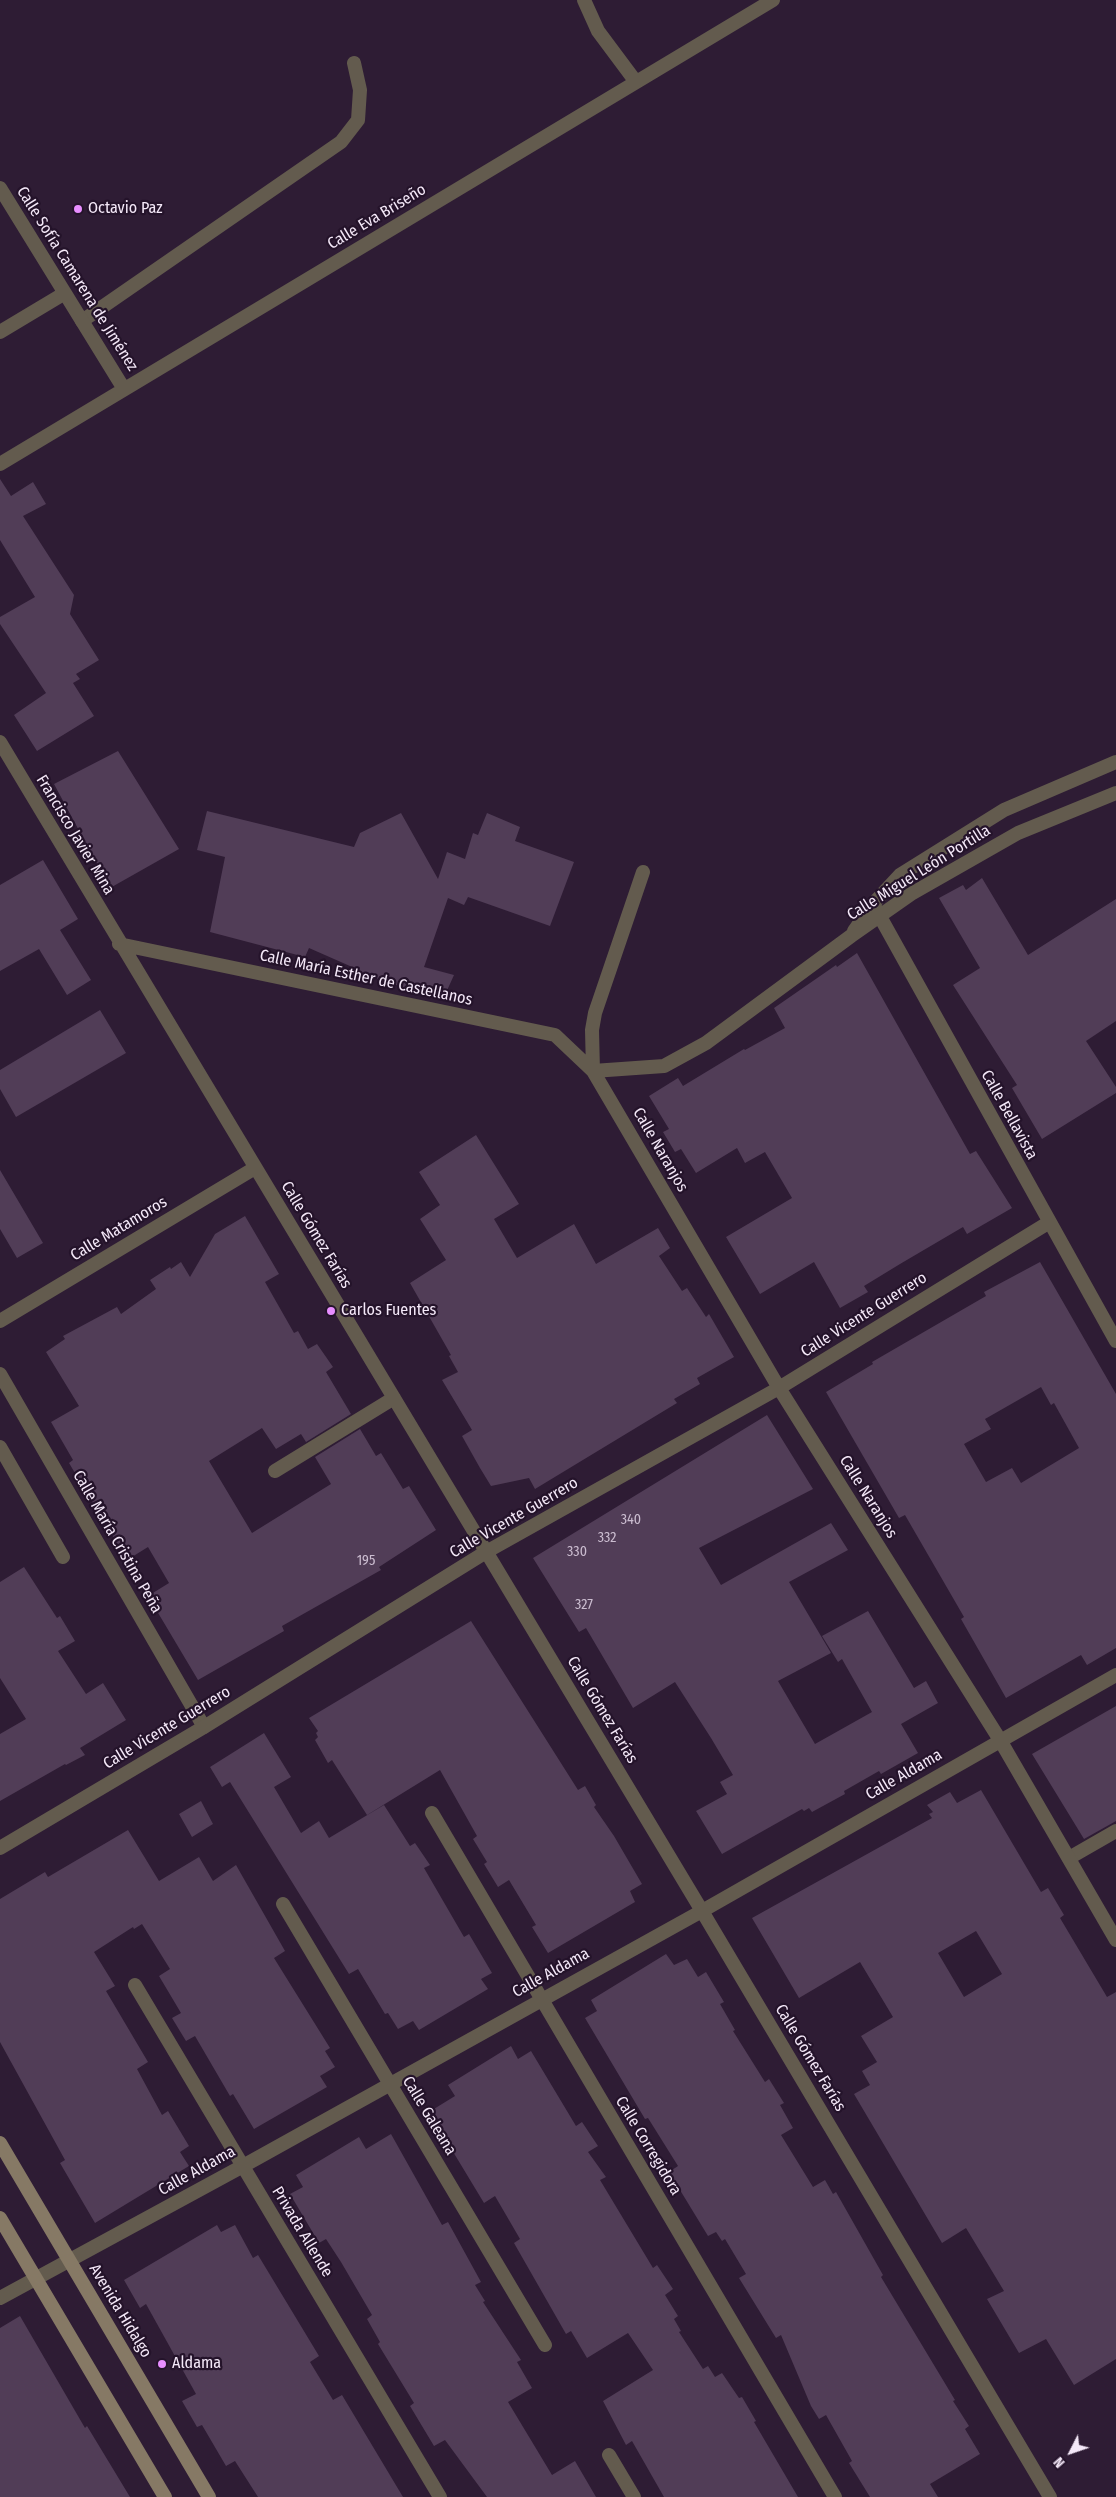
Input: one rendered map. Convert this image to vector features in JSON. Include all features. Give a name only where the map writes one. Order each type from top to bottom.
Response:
[{"type":"main road","name":"Avenida Hidalgo","points":[[0,2143],[209,2497]]},
{"type":"main road","points":[[0,2218],[165,2497]]},
{"type":"street","points":[[584,0],[598,31],[636,82]]},
{"type":"street","name":"Calle Eva Briseño","points":[[0,464],[773,0]]},
{"type":"street","points":[[82,321],[341,142],[358,120],[360,90],[354,63]]},
{"type":"street","name":"Calle Sofía Camarena de Jiménez","points":[[0,188],[124,389]]},
{"type":"street","points":[[0,332],[65,293]]},
{"type":"street","name":"Francisco Javier Mina","points":[[0,742],[119,944]]},
{"type":"street","name":"Calle Miguel León Portilla","points":[[851,936],[873,904],[900,875],[1004,810],[1116,762]]},
{"type":"street","name":"Calle Miguel León Portilla","points":[[593,1071],[664,1066],[706,1043],[911,894],[1018,833],[1116,793]]},
{"type":"street","points":[[593,1071],[592,1030],[595,1013],[643,872]]},
{"type":"street","name":"Calle Bellavista","points":[[873,904],[1048,1223],[1116,1341]]},
{"type":"street","name":"Calle María Esther de Castellanos","points":[[119,944],[554,1035],[593,1071]]},
{"type":"street","name":"Calle Gómez Farías","points":[[119,944],[702,1911],[1050,2497]]},
{"type":"street","name":"Calle Naranjos","points":[[593,1071],[779,1388],[1000,1740],[1116,1940]]},
{"type":"street","name":"Calle Matamoros","points":[[0,1321],[255,1168]]},
{"type":"street","name":"Calle Vicente Guerrero","points":[[0,1848],[204,1727],[486,1552],[779,1388],[1048,1223]]},
{"type":"street","name":"Calle María Cristina Peña","points":[[0,1374],[204,1727]]},
{"type":"street","points":[[275,1471],[394,1398]]},
{"type":"street","points":[[0,1447],[63,1557]]},
{"type":"street","name":"Calle Aldama","points":[[0,2298],[243,2166],[702,1911],[1116,1675]]},
{"type":"street","name":"Calle Corregidora","points":[[432,1813],[835,2497]]},
{"type":"street","points":[[1068,1858],[1116,1831]]},
{"type":"street","name":"Calle Galeana","points":[[283,1904],[545,2345]]},
{"type":"street","name":"Privada Allende","points":[[135,1985],[438,2497]]},
{"type":"street","points":[[609,2455],[634,2497]]},
{"type":"building","points":[[0,479],[11,496],[33,482],[46,504],[23,516],[74,595],[70,614],[99,660],[76,674],[80,679],[73,683],[94,716],[37,751],[14,715],[46,693],[0,624],[0,617],[35,597],[0,540]]},
{"type":"building","points":[[118,751],[179,849],[110,888],[54,784]]},
{"type":"building","points":[[207,811],[354,847],[360,833],[401,813],[438,879],[447,852],[465,859],[473,833],[478,835],[487,813],[520,827],[515,841],[574,862],[550,926],[468,897],[464,905],[448,898],[424,967],[454,975],[445,995],[406,984],[405,988],[358,972],[359,970],[309,948],[305,957],[210,932],[225,857],[197,850]]},
{"type":"building","points":[[43,860],[78,919],[60,930],[91,980],[67,995],[39,949],[0,971],[0,885]]},
{"type":"building","points":[[982,878],[1028,955],[1116,899],[1116,1021],[1086,1041],[1116,1087],[1116,1093],[1042,1139],[1012,1088],[1017,1085],[953,985],[980,968],[939,898],[963,885],[966,890]]},
{"type":"building","points":[[857,953],[970,1154],[976,1151],[1012,1208],[967,1234],[963,1227],[864,1286],[868,1292],[840,1308],[814,1262],[760,1294],[726,1237],[792,1198],[765,1152],[745,1163],[737,1148],[696,1173],[681,1149],[675,1152],[663,1132],[669,1129],[649,1096],[678,1078],[683,1086],[744,1049],[785,1028],[774,1008],[836,965],[837,967]]},
{"type":"building","points":[[100,1010],[126,1053],[16,1117],[0,1089],[0,1070]]},
{"type":"building","points":[[476,1135],[519,1204],[494,1219],[517,1258],[574,1224],[596,1264],[658,1228],[670,1248],[659,1256],[682,1291],[687,1288],[706,1317],[709,1314],[734,1357],[697,1378],[700,1384],[674,1399],[677,1403],[535,1489],[529,1478],[491,1486],[480,1468],[462,1436],[472,1430],[442,1380],[458,1372],[449,1356],[451,1355],[410,1283],[446,1260],[420,1219],[440,1205],[419,1172]]},
{"type":"building","points":[[0,1170],[43,1243],[17,1258],[0,1229]]},
{"type":"building","points":[[245,1216],[279,1274],[265,1282],[294,1333],[298,1331],[308,1349],[317,1344],[333,1367],[326,1372],[351,1414],[306,1442],[301,1434],[276,1449],[262,1428],[209,1461],[252,1533],[331,1484],[315,1457],[360,1429],[376,1456],[381,1453],[403,1489],[409,1486],[436,1530],[379,1567],[381,1570],[282,1626],[284,1631],[198,1680],[148,1596],[169,1583],[148,1547],[127,1560],[69,1463],[73,1460],[51,1422],[79,1406],[46,1352],[65,1339],[63,1336],[117,1307],[121,1314],[156,1289],[150,1280],[170,1267],[171,1269],[181,1262],[190,1277],[215,1234]]},
{"type":"building","points":[[1040,1262],[1116,1394],[1116,1648],[1087,1665],[1081,1655],[1006,1698],[961,1619],[964,1617],[905,1515],[899,1518],[826,1392],[873,1364],[872,1362],[986,1296],[984,1292]],"holes":[[[1041,1387],[1051,1405],[1054,1403],[1079,1448],[1021,1483],[1012,1468],[986,1482],[964,1444],[991,1429],[985,1419]]]},
{"type":"building","points":[[767,1415],[813,1489],[699,1548],[721,1585],[831,1523],[848,1550],[789,1582],[831,1653],[778,1681],[815,1744],[872,1712],[842,1659],[838,1662],[822,1636],[868,1611],[914,1688],[926,1681],[938,1703],[901,1724],[918,1753],[881,1774],[879,1771],[844,1791],[845,1794],[812,1812],[809,1808],[804,1811],[802,1809],[722,1854],[696,1811],[727,1794],[720,1782],[733,1775],[711,1738],[675,1682],[633,1708],[586,1628],[579,1632],[533,1558]]},
{"type":"building","points":[[24,1567],[57,1618],[60,1616],[75,1641],[58,1651],[86,1694],[103,1683],[126,1720],[80,1748],[85,1755],[65,1764],[0,1801],[0,1734],[26,1719],[0,1678],[0,1582]]},
{"type":"building","points":[[471,1621],[578,1790],[585,1786],[596,1805],[594,1807],[614,1836],[642,1884],[630,1891],[635,1902],[548,1953],[532,1927],[536,1925],[509,1880],[498,1887],[484,1864],[487,1862],[473,1839],[477,1836],[440,1770],[367,1815],[332,1760],[328,1763],[315,1740],[318,1737],[316,1733],[318,1731],[309,1718]]},
{"type":"building","points":[[1116,1706],[1116,1821],[1084,1839],[1032,1754]]},
{"type":"building","points":[[264,1733],[291,1777],[274,1787],[301,1833],[319,1821],[329,1838],[384,1805],[410,1846],[415,1843],[430,1865],[424,1868],[464,1937],[469,1934],[492,1973],[481,1979],[488,1989],[419,2030],[413,2021],[398,2029],[388,2013],[385,2014],[358,1969],[349,1974],[230,1782],[222,1787],[210,1767]]},
{"type":"building","points":[[981,1790],[1041,1892],[1048,1888],[1064,1915],[1060,1918],[1107,1997],[1116,1992],[1116,2359],[1074,2385],[1046,2339],[1019,2353],[987,2299],[1004,2291],[966,2228],[942,2243],[854,2094],[870,2085],[862,2071],[877,2062],[861,2036],[893,2017],[860,1962],[799,1998],[752,1918],[932,1818],[929,1814],[933,1812],[927,1805],[950,1792],[957,1803]],"holes":[[[976,1931],[1002,1974],[964,1997],[938,1953]]]},
{"type":"building","points":[[201,1801],[213,1824],[192,1837],[179,1814]]},
{"type":"building","points":[[128,1830],[159,1881],[199,1857],[213,1881],[236,1865],[285,1951],[274,1958],[330,2048],[325,2051],[335,2067],[320,2076],[327,2087],[254,2129],[233,2094],[230,2096],[195,2036],[186,2041],[172,2018],[181,2013],[159,1976],[170,1969],[142,1924],[134,1929],[133,1927],[94,1952],[115,1986],[106,1991],[148,2062],[137,2069],[162,2115],[168,2111],[189,2146],[180,2152],[189,2166],[95,2223],[60,2163],[65,2160],[0,2042],[0,1899],[45,1872],[48,1877]]},
{"type":"building","points":[[666,1954],[674,1965],[687,1959],[698,1977],[706,1972],[724,2002],[720,2004],[735,2030],[733,2031],[765,2082],[769,2079],[784,2103],[780,2105],[793,2128],[781,2135],[813,2187],[825,2180],[833,2194],[836,2192],[883,2275],[881,2277],[969,2426],[965,2429],[980,2454],[930,2484],[938,2497],[870,2497],[849,2463],[852,2461],[826,2415],[819,2419],[811,2406],[781,2335],[776,2338],[739,2278],[746,2274],[725,2239],[722,2241],[716,2232],[708,2236],[669,2172],[678,2166],[648,2118],[645,2119],[585,2018],[597,2011],[591,2000]]},
{"type":"building","points":[[511,2046],[518,2059],[531,2051],[576,2126],[582,2122],[598,2146],[588,2152],[606,2177],[600,2180],[653,2268],[657,2265],[673,2289],[665,2295],[678,2316],[674,2319],[681,2331],[679,2332],[703,2369],[708,2366],[715,2377],[722,2373],[739,2398],[742,2397],[756,2421],[754,2422],[798,2497],[664,2497],[632,2441],[626,2445],[603,2401],[653,2370],[628,2333],[587,2358],[571,2331],[566,2334],[514,2243],[520,2239],[495,2196],[484,2203],[429,2112],[455,2096],[448,2085]]},
{"type":"building","points":[[391,2134],[442,2225],[448,2222],[481,2282],[475,2285],[485,2301],[483,2302],[521,2360],[517,2362],[532,2388],[508,2402],[552,2475],[575,2461],[596,2497],[487,2497],[445,2440],[434,2446],[410,2406],[414,2403],[378,2344],[380,2342],[367,2319],[372,2315],[326,2239],[319,2243],[290,2194],[303,2187],[296,2175],[359,2137],[366,2149]]},
{"type":"building","points":[[217,2225],[221,2232],[235,2225],[253,2258],[258,2255],[319,2356],[310,2362],[333,2400],[342,2395],[403,2497],[258,2497],[235,2461],[226,2466],[202,2425],[197,2427],[182,2401],[196,2394],[146,2304],[140,2308],[124,2280]]},
{"type":"building","points":[[20,2316],[85,2428],[87,2426],[130,2497],[0,2497],[0,2328]]},
{"type":"place","name":"Octavio Paz","points":[[78,209]]},
{"type":"place","name":"Carlos Fuentes","points":[[331,1311]]},
{"type":"place","name":"Aldama","points":[[162,2364]]}]
